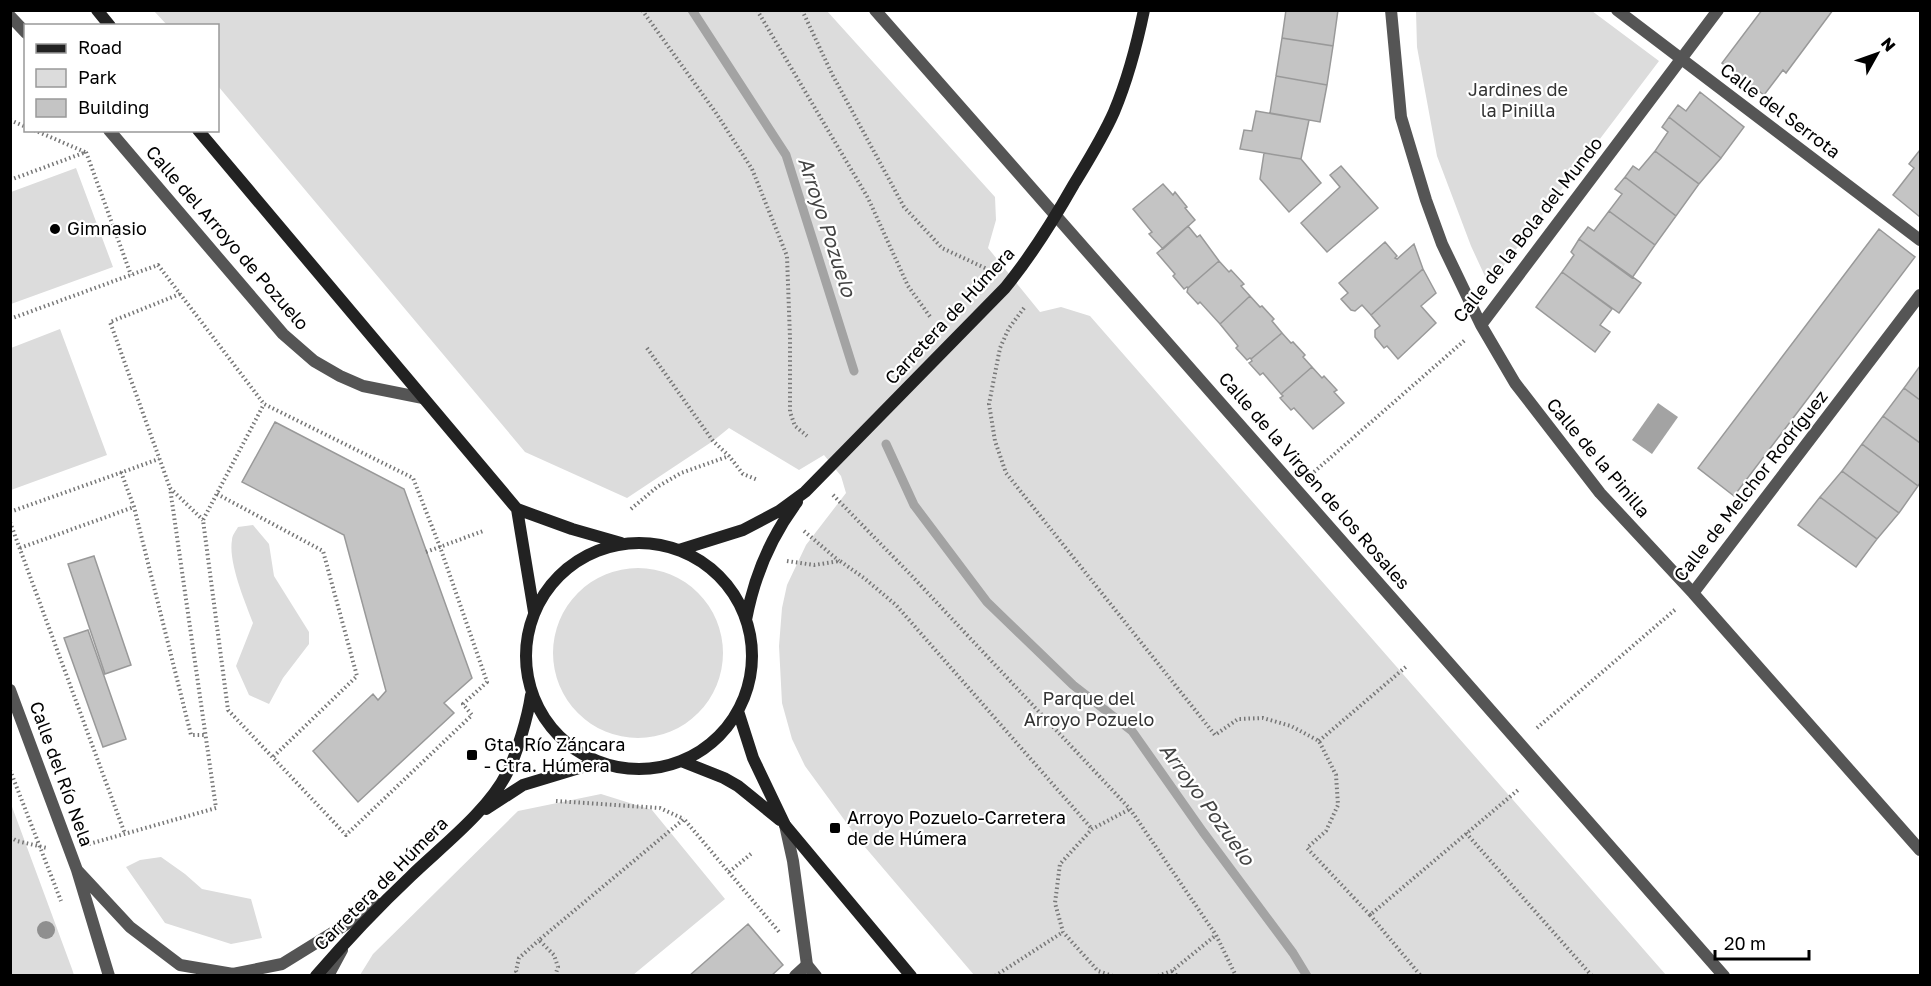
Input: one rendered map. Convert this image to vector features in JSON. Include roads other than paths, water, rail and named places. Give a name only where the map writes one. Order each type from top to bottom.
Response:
[{"type":"main road","points":[[97,10],[108,24]]},
{"type":"main road","name":"Carretera de Húmera","points":[[679,550],[743,530],[763,521],[805,492],[1005,288],[1025,264],[1057,215],[1103,134],[1114,111],[1138,38],[1144,10]]},
{"type":"main road","points":[[200,132],[517,509],[622,544]]},
{"type":"main road","name":"Carretera de Húmera","points":[[746,621],[758,574],[775,534],[805,492]]},
{"type":"main road","points":[[517,509],[534,612]]},
{"type":"main road","points":[[651,543],[679,550],[694,557],[721,578],[740,605],[746,621],[751,639],[750,676],[738,711],[732,722],[714,741],[681,761],[649,769],[615,767],[599,762],[565,742],[545,720],[531,693],[526,673],[525,652],[527,632],[534,612],[554,580],[569,566],[603,548],[622,544],[651,543]]},
{"type":"main road","name":"Carretera de Húmera","points":[[316,975],[386,900],[472,818],[491,796],[507,773],[529,710],[531,693]]},
{"type":"main road","points":[[738,711],[753,758],[785,825]]},
{"type":"main road","points":[[681,761],[738,786],[785,825],[911,975]]},
{"type":"main road","name":"Carretera de Húmera","points":[[472,818],[523,785],[599,762]]},
{"type":"street","name":"Calle de la Virgen de los Rosales","points":[[875,10],[1724,975]]},
{"type":"street","name":"Calle de la Pinilla","points":[[1391,10],[1401,117],[1426,200],[1442,244],[1481,325],[1515,383],[1600,493],[1693,593],[1920,850]]},
{"type":"street","name":"Calle del Serrota","points":[[1617,10],[1920,240]]},
{"type":"street","name":"Calle de la Bola del Mundo","points":[[1481,325],[1718,10]]},
{"type":"street","points":[[10,16],[24,31]]},
{"type":"street","name":"Calle del Arroyo de Pozuelo","points":[[111,132],[283,334],[314,361],[363,386],[423,398]]},
{"type":"street","name":"Calle de Melchor Rodríguez","points":[[1693,593],[1920,295]]},
{"type":"street","name":"Calle del Río Nela","points":[[10,690],[77,870],[109,975]]},
{"type":"street","points":[[785,825],[793,861],[807,965],[816,975]]},
{"type":"street","name":"Calle del Río Nela","points":[[77,870],[130,927],[180,965],[232,974],[282,964],[386,900]]},
{"type":"street","points":[[328,975],[349,938]]},
{"type":"street","points":[[795,975],[807,965]]},
{"type":"waterway","name":"Arroyo Pozuelo","points":[[692,10],[786,155],[854,371]]},
{"type":"waterway","name":"Arroyo Pozuelo","points":[[886,444],[914,505],[987,602],[1073,685],[1132,731],[1203,832],[1293,953],[1307,976]]},
{"type":"place","name":"Gimnasio","points":[[55,229]]},
{"type":"place","name":"Gta. Río Záncara - Ctra. Húmera","points":[[472,755]]},
{"type":"place","name":"Arroyo Pozuelo-Carretera de de Húmera","points":[[835,828]]},
{"type":"park label","name":"Jardines de la Pinilla","points":[[1518,100]]},
{"type":"park label","name":"Parque del Arroyo Pozuelo","points":[[1089,709]]}]
